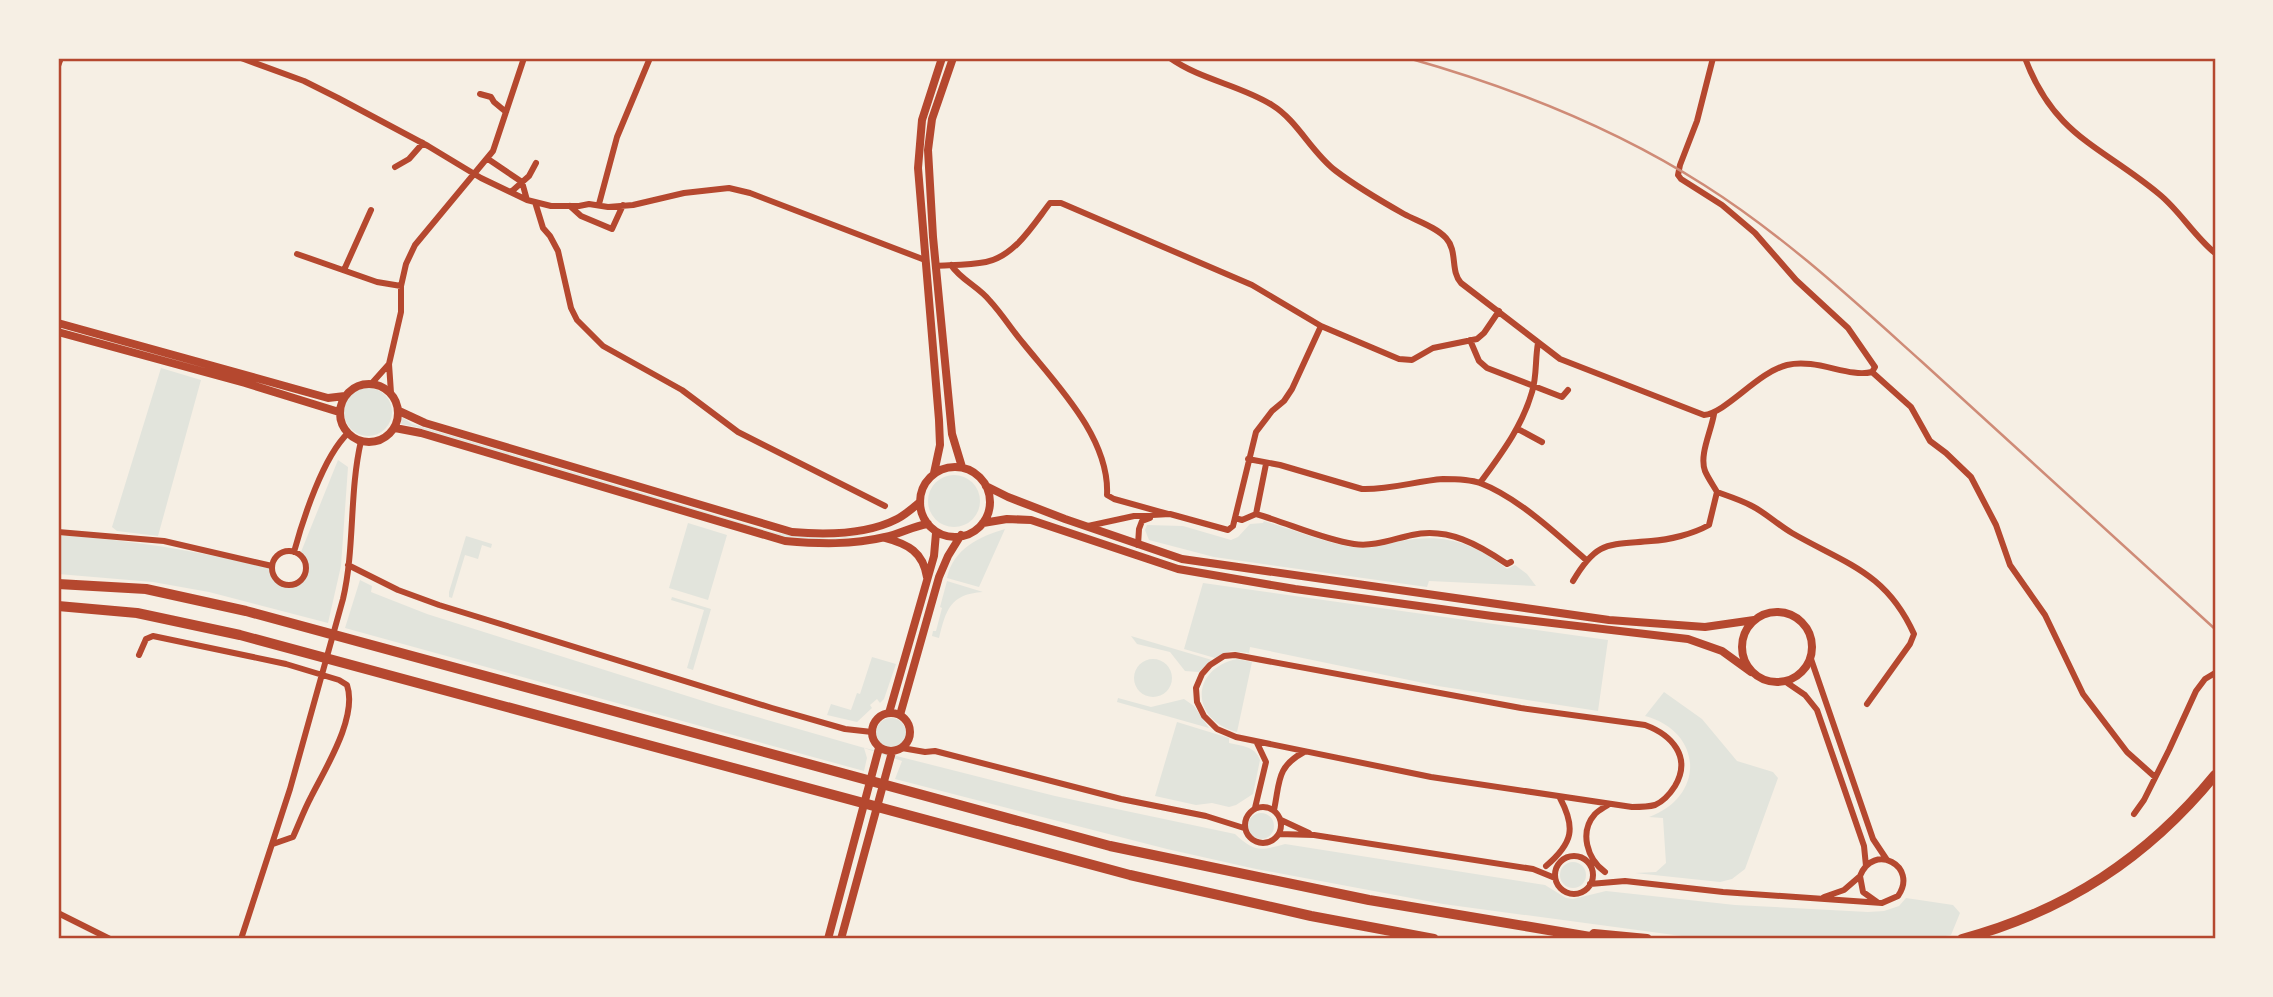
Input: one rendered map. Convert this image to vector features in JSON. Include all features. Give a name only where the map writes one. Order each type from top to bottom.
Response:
[{"type":"highway","points":[[58,584],[146,589],[246,611],[1110,846],[1327,892],[1602,939]]},
{"type":"highway","points":[[58,606],[137,612],[240,635],[1039,851],[1402,939]]},
{"type":"highway","points":[[1962,939],[2005,926],[2055,905],[2116,870],[2170,825],[2215,775]]},
{"type":"highway","points":[[1176,886],[1434,939]]},
{"type":"highway","points":[[1497,923],[1647,939]]},
{"type":"main road","points":[[934,473],[951,467],[962,467],[977,475],[986,486],[1008,497],[1182,559],[1609,620],[1705,627],[1754,620],[1771,613],[1785,613],[1793,616],[1806,628],[1810,636],[1811,659],[1802,672],[1786,682],[1766,681],[1722,651],[1688,639],[1492,616],[1282,587],[1178,569],[1031,520],[1007,519],[983,523],[961,536],[936,533],[922,514],[920,502],[923,487],[934,473],[940,445],[918,168],[919,140],[926,102],[942,58]]},
{"type":"main road","points":[[953,58],[932,119],[928,166],[952,434],[962,467]]},
{"type":"main road","points":[[58,323],[321,397],[345,396]]},
{"type":"main road","points":[[58,332],[339,412]]},
{"type":"main road","points":[[372,383],[391,393],[399,411],[395,428],[380,440],[361,441],[348,433],[339,412],[345,396],[358,385],[372,383]]},
{"type":"main road","points":[[399,411],[425,423],[792,532],[836,534],[883,525],[900,518],[920,502]]},
{"type":"main road","points":[[395,428],[421,433],[776,539],[835,544],[885,537],[928,524]]},
{"type":"main road","points":[[983,523],[990,503],[986,486]]},
{"type":"main road","points":[[889,713],[928,580],[936,533]]},
{"type":"main road","points":[[900,715],[939,576],[961,536]]},
{"type":"main road","points":[[885,537],[908,545],[917,552],[926,569],[928,580]]},
{"type":"main road","points":[[1751,672],[1742,655],[1741,646],[1743,636],[1754,620]]},
{"type":"main road","points":[[828,939],[879,751],[872,732],[879,717],[889,713],[900,715],[911,732],[902,748],[892,755],[841,939]]},
{"type":"main road","points":[[879,751],[892,755]]},
{"type":"street","points":[[58,66],[61,58]]},
{"type":"street","points":[[241,58],[304,81],[423,143],[473,173],[531,201],[570,206],[600,204],[608,207],[684,192],[729,188],[750,193],[925,260]]},
{"type":"street","points":[[391,393],[389,365],[401,312],[401,286],[406,264],[415,245],[473,173],[488,159],[524,58]]},
{"type":"street","points":[[600,204],[617,137],[650,58]]},
{"type":"street","points":[[1170,58],[1201,75],[1273,106],[1286,116],[1315,152],[1335,170],[1446,237],[1451,247],[1457,279],[1560,359],[1704,415],[1714,414],[1768,373],[1787,365],[1808,363],[1832,366],[1859,374],[1872,372]]},
{"type":"street","points":[[1713,58],[1697,121],[1679,170],[1681,179],[1722,205],[1755,233],[1796,280],[1848,328],[1875,368],[1872,372]]},
{"type":"street","points":[[2025,58],[2042,95],[2069,129],[2160,194],[2215,253]]},
{"type":"street","points":[[480,94],[491,97],[506,112]]},
{"type":"street","points":[[395,167],[409,159],[423,143]]},
{"type":"street","points":[[488,159],[523,182],[543,228],[558,251],[571,308],[577,320],[603,346],[682,390],[738,432],[885,506]]},
{"type":"street","points":[[511,192],[529,176],[536,163]]},
{"type":"street","points":[[936,266],[987,262],[998,257],[1023,238],[1051,204],[1061,204],[1252,285],[1321,326],[1399,359],[1412,360],[1433,348],[1477,340],[1499,311]]},
{"type":"street","points":[[570,206],[581,216],[612,229],[623,205]]},
{"type":"street","points":[[344,270],[371,210]]},
{"type":"street","points":[[297,254],[377,282],[401,286]]},
{"type":"street","points":[[951,265],[989,299],[1064,391],[1091,437],[1104,466],[1107,495],[1228,530],[1233,526],[1256,432],[1292,389],[1321,326]]},
{"type":"street","points":[[1470,340],[1479,361],[1487,368],[1562,397],[1568,390]]},
{"type":"street","points":[[1480,483],[1518,429],[1534,386],[1538,343]]},
{"type":"street","points":[[372,383],[389,365]]},
{"type":"street","points":[[1872,372],[1911,407],[1930,441],[1971,477],[1996,525],[2010,565],[2045,615],[2083,694],[2127,752],[2155,777]]},
{"type":"street","points":[[1714,414],[1702,457],[1705,471],[1717,492],[1752,506],[1787,530],[1869,574],[1883,587],[1908,620],[1914,634],[1910,644],[1867,704]]},
{"type":"street","points":[[1518,429],[1542,442]]},
{"type":"street","points":[[294,552],[335,447],[348,433]]},
{"type":"street","points":[[241,939],[273,844],[343,599],[361,441]]},
{"type":"street","points":[[1248,459],[1280,465],[1362,489],[1445,479],[1480,483],[1539,520],[1586,560]]},
{"type":"street","points":[[1256,514],[1266,464]]},
{"type":"street","points":[[1573,580],[1586,560],[1603,547],[1614,543],[1656,541],[1706,527],[1712,521],[1717,492]]},
{"type":"street","points":[[1087,526],[1135,516],[1170,514]]},
{"type":"street","points":[[1235,518],[1242,520],[1256,514],[1354,544],[1374,544],[1416,534],[1456,537],[1478,544],[1507,564],[1511,562]]},
{"type":"street","points":[[1138,545],[1142,521],[1156,516]]},
{"type":"street","points":[[58,532],[164,541],[272,566]]},
{"type":"street","points":[[294,552],[301,557],[305,565],[305,574],[296,583],[287,585],[279,582],[272,566],[278,556],[294,552]]},
{"type":"street","points":[[348,565],[398,590],[439,605],[772,708],[845,729],[872,732]]},
{"type":"street","points":[[139,655],[145,639],[153,636],[299,668],[347,685],[350,699],[348,708],[326,771],[293,837],[273,844]]},
{"type":"street","points":[[1224,656],[1248,656],[1521,708],[1646,725],[1661,731],[1676,748],[1682,767],[1679,779],[1670,794],[1652,806],[1632,807],[1431,777],[1257,743],[1217,729],[1204,716],[1197,702],[1196,688],[1202,674],[1224,656]]},
{"type":"street","points":[[1590,884],[1625,881],[1723,892],[1877,902],[1893,900],[1903,886],[1900,869],[1887,860],[1873,839],[1811,659]]},
{"type":"street","points":[[2134,814],[2196,691],[2205,679],[2215,673]]},
{"type":"street","points":[[1786,682],[1805,695],[1817,710],[1864,846],[1866,866]]},
{"type":"street","points":[[1244,828],[1247,814],[1255,807],[1266,762],[1257,743]]},
{"type":"street","points":[[902,748],[935,751],[1109,796],[1206,816],[1244,828],[1253,840],[1260,843],[1267,843],[1279,834],[1314,835],[1533,869],[1556,878]]},
{"type":"street","points":[[1274,810],[1279,778],[1284,766],[1290,759],[1304,752]]},
{"type":"street","points":[[1546,866],[1563,851],[1570,834],[1569,815],[1560,798]]},
{"type":"street","points":[[1605,873],[1591,859],[1587,849],[1589,825],[1595,814],[1609,804]]},
{"type":"street","points":[[1255,807],[1266,806],[1274,810],[1281,820],[1314,835]]},
{"type":"street","points":[[1279,834],[1281,820]]},
{"type":"street","points":[[1533,869],[1569,857],[1581,857],[1592,870],[1625,881]]},
{"type":"street","points":[[1815,898],[1844,890],[1860,876],[1866,866],[1879,859],[1887,860]]},
{"type":"street","points":[[1560,862],[1556,878],[1561,889],[1572,894],[1584,891],[1590,884],[1592,870]]},
{"type":"street","points":[[1860,876],[1863,892],[1877,902]]},
{"type":"street","points":[[58,913],[110,939]]},
{"type":"shaded area","points":[[161,368],[201,380],[158,536],[117,531],[112,527]]},
{"type":"shaded area","points":[[368,388],[385,395],[392,412],[385,429],[368,436],[351,429],[344,412],[351,395]]},
{"type":"shaded area","points":[[402,417],[412,424],[776,533],[829,539],[869,534],[833,540],[786,537],[401,424]]},
{"type":"shaded area","points":[[338,460],[348,467],[341,566],[328,623],[209,592],[153,582],[58,574],[58,536],[70,536],[145,544],[244,562],[269,568],[273,580],[284,587],[300,585],[308,569],[301,552]]},
{"type":"shaded area","points":[[954,475],[973,482],[980,501],[973,520],[954,527],[935,520],[928,501],[935,482]]},
{"type":"shaded area","points":[[1264,521],[1358,548],[1430,538],[1457,542],[1482,552],[1507,569],[1515,565],[1527,574],[1536,586],[1429,581],[1427,587],[1214,557],[1149,540],[1145,530],[1147,525],[1183,526],[1231,540],[1238,537],[1250,524]]},
{"type":"shaded area","points":[[688,523],[727,535],[708,600],[669,588]]},
{"type":"shaded area","points":[[1005,529],[979,587],[947,578],[955,559],[969,545]]},
{"type":"shaded area","points":[[466,536],[492,544],[491,548],[482,545],[478,559],[465,555],[452,598],[449,597],[449,592]]},
{"type":"shaded area","points":[[360,580],[372,586],[371,592],[427,614],[719,706],[861,747],[1055,796],[1235,834],[1253,847],[1269,848],[1285,844],[1545,885],[1566,898],[1573,899],[1606,891],[1735,905],[1868,912],[1899,906],[1906,898],[1953,905],[1960,913],[1951,935],[1929,939],[1704,939],[1443,904],[1256,869],[1167,849],[895,779],[902,761],[864,748],[867,758],[864,771],[345,628]]},
{"type":"shaded area","points":[[947,581],[983,592],[963,596],[951,605],[939,638],[932,636],[933,631],[936,631]]},
{"type":"shaded area","points":[[1203,583],[1608,640],[1598,711],[1438,686],[1250,647],[1249,653],[1231,651],[1215,658],[1184,649]]},
{"type":"shaded area","points":[[672,597],[711,609],[693,670],[687,668],[704,610],[671,600]]},
{"type":"shaded area","points":[[1131,636],[1212,660],[1199,672],[1185,671],[1170,652],[1137,644]]},
{"type":"shaded area","points":[[872,657],[896,664],[884,699],[880,703],[877,699],[870,705],[872,708],[857,722],[827,715],[831,704],[851,710],[857,693],[860,694]]},
{"type":"shaded area","points":[[1153,659],[1167,664],[1172,678],[1167,692],[1153,697],[1139,692],[1134,678],[1139,664]]},
{"type":"shaded area","points":[[1237,659],[1252,662],[1237,732],[1222,726],[1211,717],[1204,706],[1202,695],[1204,683],[1211,673]]},
{"type":"shaded area","points":[[1664,692],[1702,719],[1737,761],[1773,772],[1778,778],[1745,869],[1732,879],[1720,882],[1635,873],[1656,872],[1666,863],[1663,818],[1649,817],[1667,808],[1680,795],[1688,780],[1690,765],[1687,750],[1678,736],[1664,724],[1645,716]]},
{"type":"shaded area","points":[[1118,698],[1151,707],[1184,699],[1194,706],[1209,728],[1117,702]]},
{"type":"shaded area","points":[[891,718],[902,722],[906,733],[902,744],[891,748],[880,744],[876,733],[880,722]]},
{"type":"shaded area","points":[[1177,722],[1229,738],[1229,743],[1248,747],[1255,752],[1260,760],[1253,794],[1229,807],[1212,803],[1196,805],[1155,796]]},
{"type":"shaded area","points":[[1261,813],[1270,817],[1274,826],[1270,835],[1261,839],[1252,835],[1248,826],[1252,817]]},
{"type":"shaded area","points":[[1573,862],[1582,866],[1586,875],[1582,884],[1573,888],[1564,884],[1560,875],[1564,866]]},
{"type":"railway","points":[[1408,58],[1485,82],[1598,127],[1669,164],[1733,204],[1789,246],[1869,314],[2215,629]]}]
